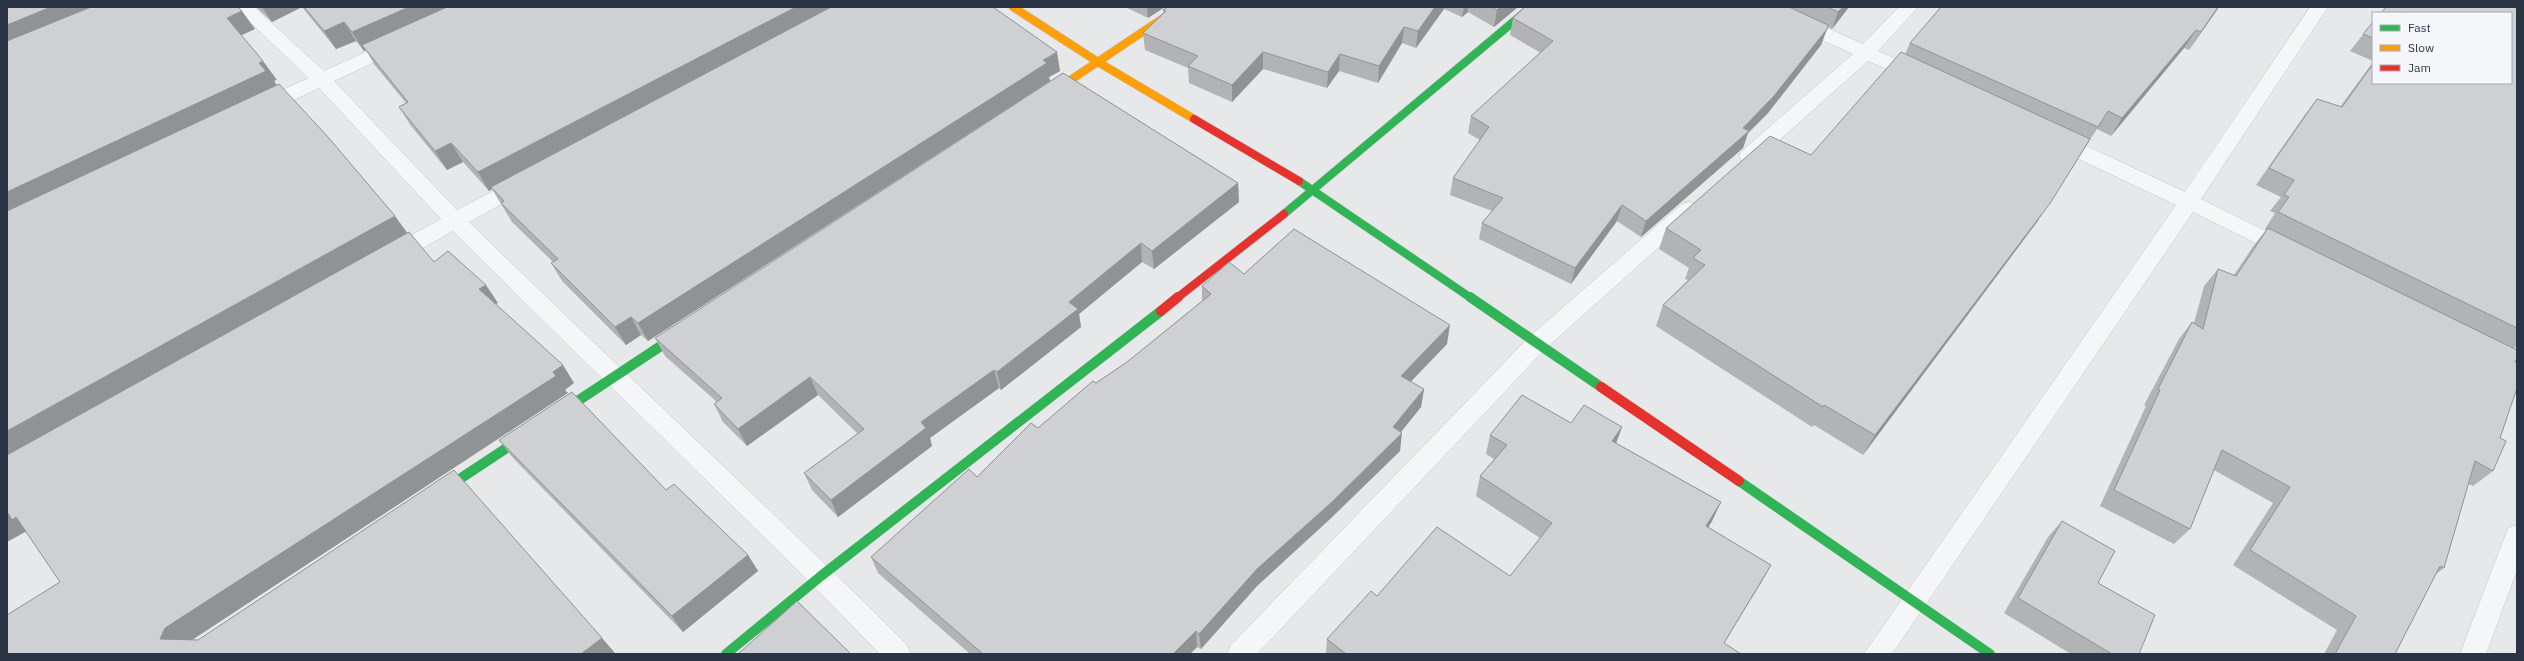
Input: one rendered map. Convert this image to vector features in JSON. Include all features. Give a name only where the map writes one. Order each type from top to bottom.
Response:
[{"type":"street","points":[[242,7],[321,79],[454,220],[613,377],[822,576],[898,654]]},
{"type":"street","points":[[1013,7],[1098,62],[1315,190],[1538,342],[1912,603],[1990,654]]},
{"type":"street","points":[[1038,101],[1180,7]]},
{"type":"street","points":[[726,654],[822,576],[1315,190],[1531,7]]},
{"type":"street","points":[[1765,7],[1931,82]]},
{"type":"street","points":[[1735,168],[1866,52],[1909,7]]},
{"type":"street","points":[[1877,654],[2189,202],[2319,7]]},
{"type":"street","points":[[242,117],[416,36]]},
{"type":"street","points":[[2038,132],[2189,202],[2303,258]]},
{"type":"street","points":[[372,267],[454,220],[539,175]]},
{"type":"street","points":[[1240,654],[1538,342],[1705,195]]},
{"type":"street","points":[[428,500],[692,326]]},
{"type":"street","points":[[2473,654],[2517,536]]},
{"type":"building","points":[[7,7],[51,7],[7,25]]},
{"type":"building","points":[[91,7],[238,7],[242,11],[227,18],[263,61],[259,63],[266,71],[7,192],[7,41]]},
{"type":"building","points":[[304,7],[409,7],[352,32],[344,22],[324,31]]},
{"type":"building","points":[[447,7],[796,7],[478,172],[451,143],[435,151],[399,107],[408,102],[362,45]]},
{"type":"building","points":[[831,7],[993,7],[1057,52],[1043,60],[1047,63],[638,323],[631,317],[615,327],[551,263],[558,259],[501,203],[504,201],[491,187]]},
{"type":"building","points":[[1168,7],[1435,7],[1418,31],[1404,27],[1379,66],[1340,54],[1328,72],[1263,52],[1232,85],[1188,66],[1198,56],[1143,33],[1166,11],[1163,10]]},
{"type":"building","points":[[1492,7],[1500,7],[1497,10]]},
{"type":"building","points":[[1525,7],[1789,7],[1828,25],[1827,29],[1774,96],[1743,128],[1749,131],[1646,221],[1622,205],[1575,268],[1482,223],[1503,198],[1453,178],[1489,127],[1471,116],[1553,41],[1513,18]]},
{"type":"building","points":[[1827,7],[1843,7],[1838,12]]},
{"type":"building","points":[[1941,7],[2218,7],[2201,32],[2196,30],[2122,118],[2108,111],[2098,127],[1910,43]]},
{"type":"building","points":[[2386,7],[2517,8],[2517,328],[2278,212],[2289,197],[2284,195],[2294,180],[2269,168],[2317,99],[2342,107],[2372,65],[2372,84],[2512,84],[2512,12],[2382,12]]},
{"type":"building","points":[[2372,23],[2372,38],[2363,34]]},
{"type":"building","points":[[1901,52],[2090,139],[2051,202],[1875,435],[1824,405],[1823,407],[1663,305],[1705,265],[1693,258],[1701,250],[1666,228],[1770,136],[1811,155]]},
{"type":"building","points":[[1063,73],[1238,183],[1152,251],[1141,243],[1069,302],[1078,309],[997,372],[994,370],[921,422],[926,428],[831,500],[804,473],[864,429],[810,377],[738,429],[714,404],[722,398],[655,338]]},
{"type":"building","points":[[279,84],[328,137],[395,216],[7,431],[7,211]]},
{"type":"building","points":[[2268,228],[2517,350],[2517,358],[2515,362],[2517,363],[2517,388],[2500,438],[2506,441],[2493,471],[2475,461],[2444,568],[2440,566],[2395,654],[2335,654],[2356,616],[2250,550],[2290,487],[2222,450],[2190,529],[2114,490],[2160,390],[2158,389],[2192,322],[2203,329],[2218,269],[2236,276]]},
{"type":"building","points":[[1294,229],[1450,325],[1401,376],[1424,389],[1393,427],[1402,433],[1332,502],[1257,569],[1199,634],[1196,631],[1173,654],[983,654],[871,557],[969,469],[977,477],[1031,423],[1038,428],[1093,381],[1096,383],[1127,362],[1211,294],[1202,286],[1229,262],[1244,274]]},
{"type":"building","points":[[409,232],[434,262],[448,251],[486,285],[479,289],[563,365],[553,372],[556,376],[165,628],[160,639],[198,640],[454,470],[602,638],[581,654],[7,654],[7,615],[60,582],[16,517],[12,520],[7,513],[7,455]]},
{"type":"building","points":[[572,392],[666,490],[674,484],[748,555],[672,616],[499,440]]},
{"type":"building","points":[[1522,395],[1571,423],[1584,405],[1622,427],[1612,441],[1721,502],[1706,526],[1771,565],[1724,643],[1741,654],[1346,654],[1327,639],[1371,591],[1377,596],[1437,527],[1510,576],[1552,523],[1480,476],[1507,445],[1490,435]]},
{"type":"building","points":[[2062,521],[2115,551],[2098,583],[2155,615],[2139,654],[2112,654],[2018,598]]},
{"type":"building","points":[[797,601],[851,654],[738,654]]},
{"type":"traffic: fast","points":[[1284,214],[1531,7]]},
{"type":"traffic: fast","points":[[1299,181],[1601,387]]},
{"type":"traffic: fast","points":[[726,654],[821,576],[1161,311]]},
{"type":"traffic: fast","points":[[437,494],[685,330]]},
{"type":"traffic: fast","points":[[1739,481],[1990,654]]},
{"type":"traffic: slow","points":[[1013,7],[1098,62],[1194,119]]},
{"type":"traffic: slow","points":[[1048,95],[1180,7]]},
{"type":"traffic: jam","points":[[1194,119],[1299,181]]},
{"type":"traffic: jam","points":[[1161,311],[1284,214]]},
{"type":"traffic: jam","points":[[1601,387],[1739,481]]}]
